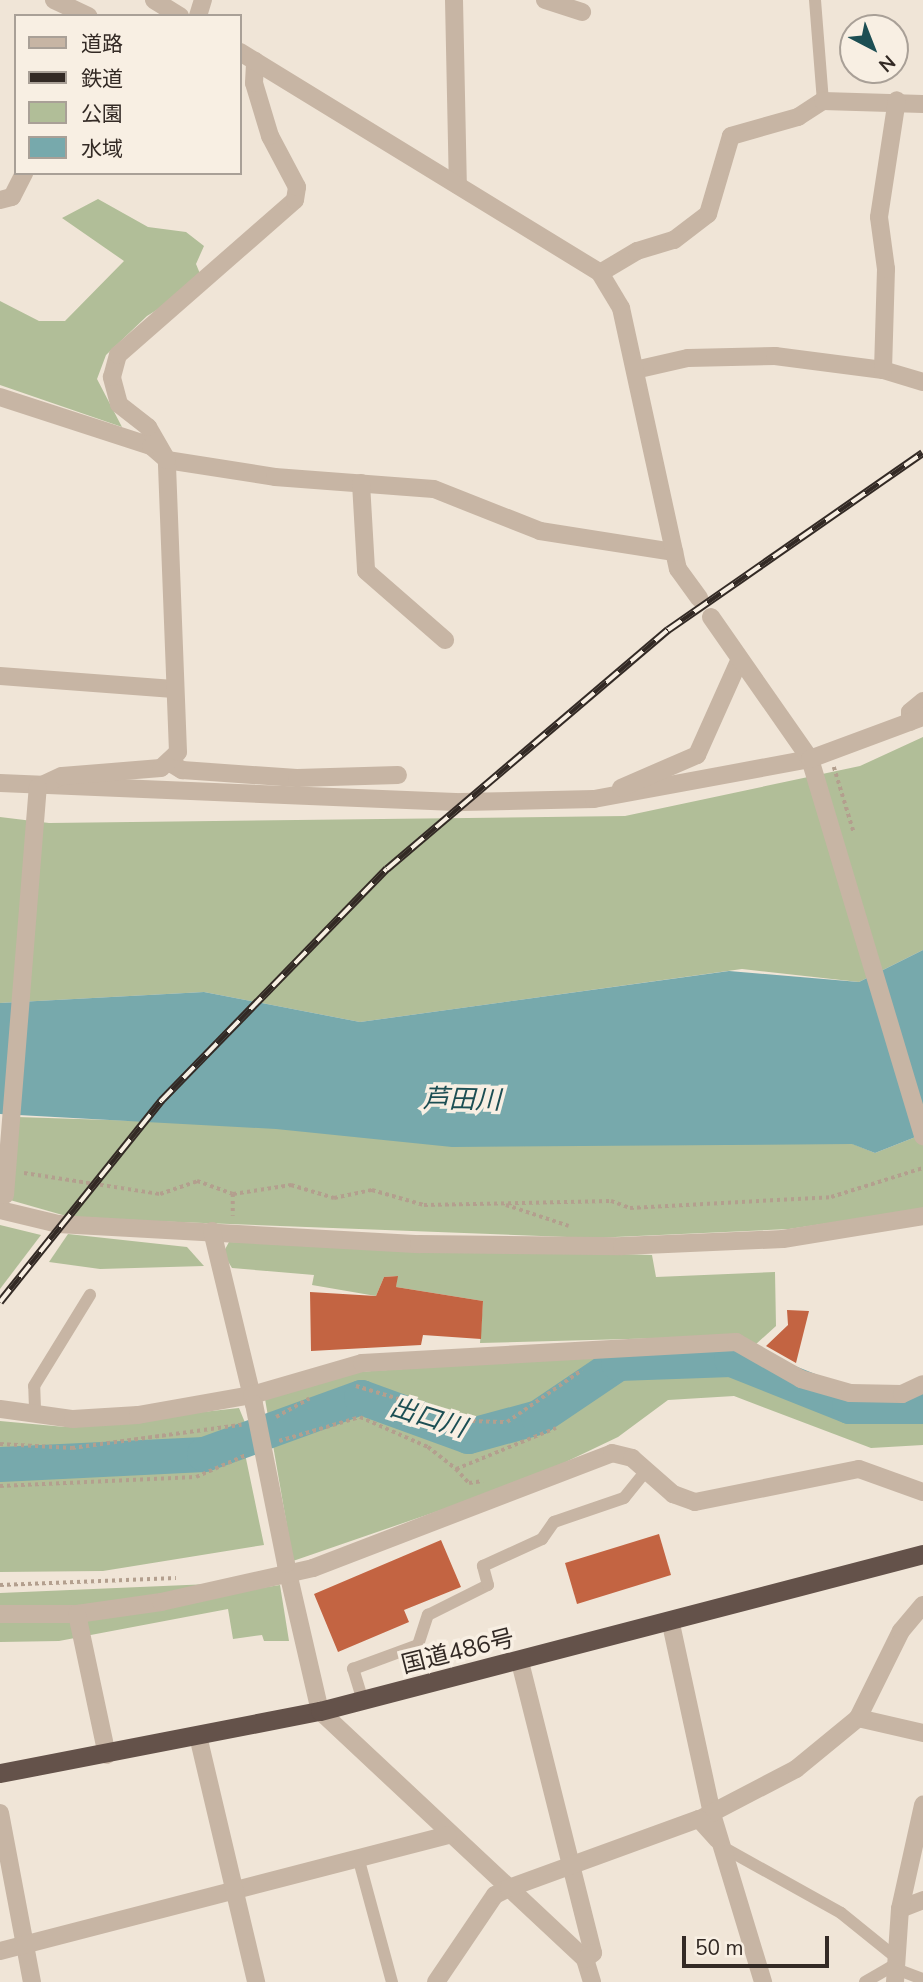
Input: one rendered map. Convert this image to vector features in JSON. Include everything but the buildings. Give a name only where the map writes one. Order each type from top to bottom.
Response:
[{"type":"highway","name":"国道486号","points":[[0,1773],[107,1755],[363,1701],[671,1624],[923,1554]]},
{"type":"street","points":[[54,0],[84,14]]},
{"type":"street","points":[[154,0],[177,14]]},
{"type":"street","points":[[454,0],[458,185]]},
{"type":"street","points":[[545,0],[582,12]]},
{"type":"street","points":[[248,57],[600,273],[621,308],[674,552],[699,598]]},
{"type":"street","points":[[172,764],[178,752],[167,460],[148,427],[119,404],[112,377],[118,355],[295,200],[297,187],[270,136],[248,57]]},
{"type":"street","points":[[600,273],[637,251],[674,240],[708,214],[731,136],[798,117],[823,101],[897,100],[923,104]]},
{"type":"street","points":[[883,370],[886,269],[879,217],[897,100]]},
{"type":"street","points":[[0,200],[12,197],[23,175]]},
{"type":"street","points":[[635,370],[688,358],[775,356],[883,370],[923,383]]},
{"type":"street","points":[[0,397],[152,446],[167,460],[361,484],[434,489],[540,531],[674,552]]},
{"type":"street","points":[[361,484],[366,571],[445,640]]},
{"type":"street","points":[[711,617],[813,766],[923,1136]]},
{"type":"street","points":[[617,796],[621,788],[697,755],[740,659]]},
{"type":"street","points":[[0,676],[174,689]]},
{"type":"street","points":[[63,781],[462,802],[617,796],[813,766],[917,719],[910,712],[923,701]]},
{"type":"street","points":[[0,783],[38,787],[172,764],[297,778],[398,775]]},
{"type":"street","points":[[38,787],[2,1204],[58,1224],[419,1244],[622,1245],[783,1239],[923,1216]]},
{"type":"street","points":[[212,1231],[253,1399],[286,1569],[320,1711],[447,1835],[585,1959],[592,1982]]},
{"type":"street","points":[[0,1409],[35,1409],[73,1419],[138,1415],[253,1399],[362,1363],[736,1342],[801,1379],[850,1393],[902,1394],[923,1384]]},
{"type":"street","points":[[0,1614],[77,1614],[286,1569],[611,1453],[647,1470],[673,1494],[695,1502],[859,1469],[923,1492]]},
{"type":"street","points":[[436,1982],[495,1895],[706,1816],[796,1769],[858,1718],[901,1631],[923,1605]]},
{"type":"street","points":[[77,1614],[107,1755]]},
{"type":"street","points":[[671,1624],[706,1816],[727,1850],[763,1982]]},
{"type":"street","points":[[520,1662],[567,1866],[593,1953],[585,1959]]},
{"type":"street","points":[[858,1718],[923,1733]]},
{"type":"street","points":[[198,1736],[231,1889],[256,1982]]},
{"type":"street","points":[[893,1968],[900,1909],[923,1805]]},
{"type":"street","points":[[0,1813],[32,1982]]},
{"type":"street","points":[[0,1951],[447,1835]]},
{"type":"street","points":[[900,1909],[923,1900]]},
{"type":"lane","points":[[815,0],[823,101]]},
{"type":"lane","points":[[35,1409],[34,1386],[90,1295]]},
{"type":"lane","points":[[363,1701],[353,1670],[418,1645],[428,1615],[488,1585],[483,1566],[542,1539],[554,1522],[624,1498],[647,1470]]},
{"type":"lane","points":[[727,1850],[841,1913],[893,1968],[923,1979]]},
{"type":"lane","points":[[359,1857],[392,1982]]},
{"type":"lane","points":[[865,1982],[893,1968]]},
{"type":"path","points":[[19,1172],[160,1194],[197,1181],[233,1194],[290,1185],[334,1198],[372,1190],[424,1205],[611,1201],[630,1208],[831,1197],[923,1168]]},
{"type":"path","points":[[233,1194],[234,1232]]},
{"type":"path","points":[[349,1387],[363,1384],[472,1421],[507,1422],[587,1366]]},
{"type":"path","points":[[266,1419],[312,1397]]},
{"type":"path","points":[[0,1444],[72,1448],[255,1422]]},
{"type":"path","points":[[0,1585],[190,1576]]},
{"type":"green space","points":[[98,199],[148,227],[186,232],[204,246],[196,264],[203,281],[147,316],[106,355],[97,379],[122,427],[0,385],[0,301],[39,321],[65,321],[124,261],[62,218]]},
{"type":"green space","points":[[923,737],[923,950],[859,982],[742,969],[360,1022],[204,992],[0,1003],[0,817],[49,823],[625,816],[860,766]]},
{"type":"green space","points":[[17,1117],[853,1144],[875,1153],[923,1134],[923,1209],[789,1229],[593,1238],[73,1218],[10,1200]]},
{"type":"green space","points":[[0,1225],[41,1235],[0,1289]]},
{"type":"green space","points":[[68,1234],[187,1247],[204,1266],[100,1269],[49,1262]]},
{"type":"green space","points":[[229,1242],[652,1255],[656,1277],[775,1272],[776,1326],[755,1345],[738,1336],[480,1343],[483,1301],[396,1287],[397,1276],[384,1277],[376,1296],[312,1285],[314,1275],[232,1268],[223,1253]]},
{"type":"green space","points":[[733,1348],[845,1399],[923,1390],[923,1445],[871,1448],[734,1396],[668,1400],[618,1437],[528,1480],[293,1561],[265,1399],[356,1372]]},
{"type":"green space","points":[[239,1408],[248,1430],[196,1448],[0,1454],[0,1421],[65,1427]]},
{"type":"green space","points":[[244,1449],[264,1545],[103,1571],[0,1572],[0,1473],[127,1473]]},
{"type":"green space","points":[[210,1584],[235,1592],[280,1585],[289,1641],[264,1641],[262,1635],[233,1639],[228,1609],[59,1641],[0,1642],[0,1593]]},
{"type":"water","name":"芦田川","points":[[923,950],[923,1134],[875,1153],[852,1144],[452,1147],[276,1129],[0,1114],[0,1003],[204,992],[360,1022],[729,971],[859,982]]},
{"type":"waterway","name":"出口川","points":[[0,1464],[204,1454],[361,1397],[468,1436],[538,1417],[618,1363],[731,1359],[849,1406],[923,1406]]},
{"type":"railway","points":[[0,1302],[161,1101],[387,869],[668,630],[923,453]]}]
